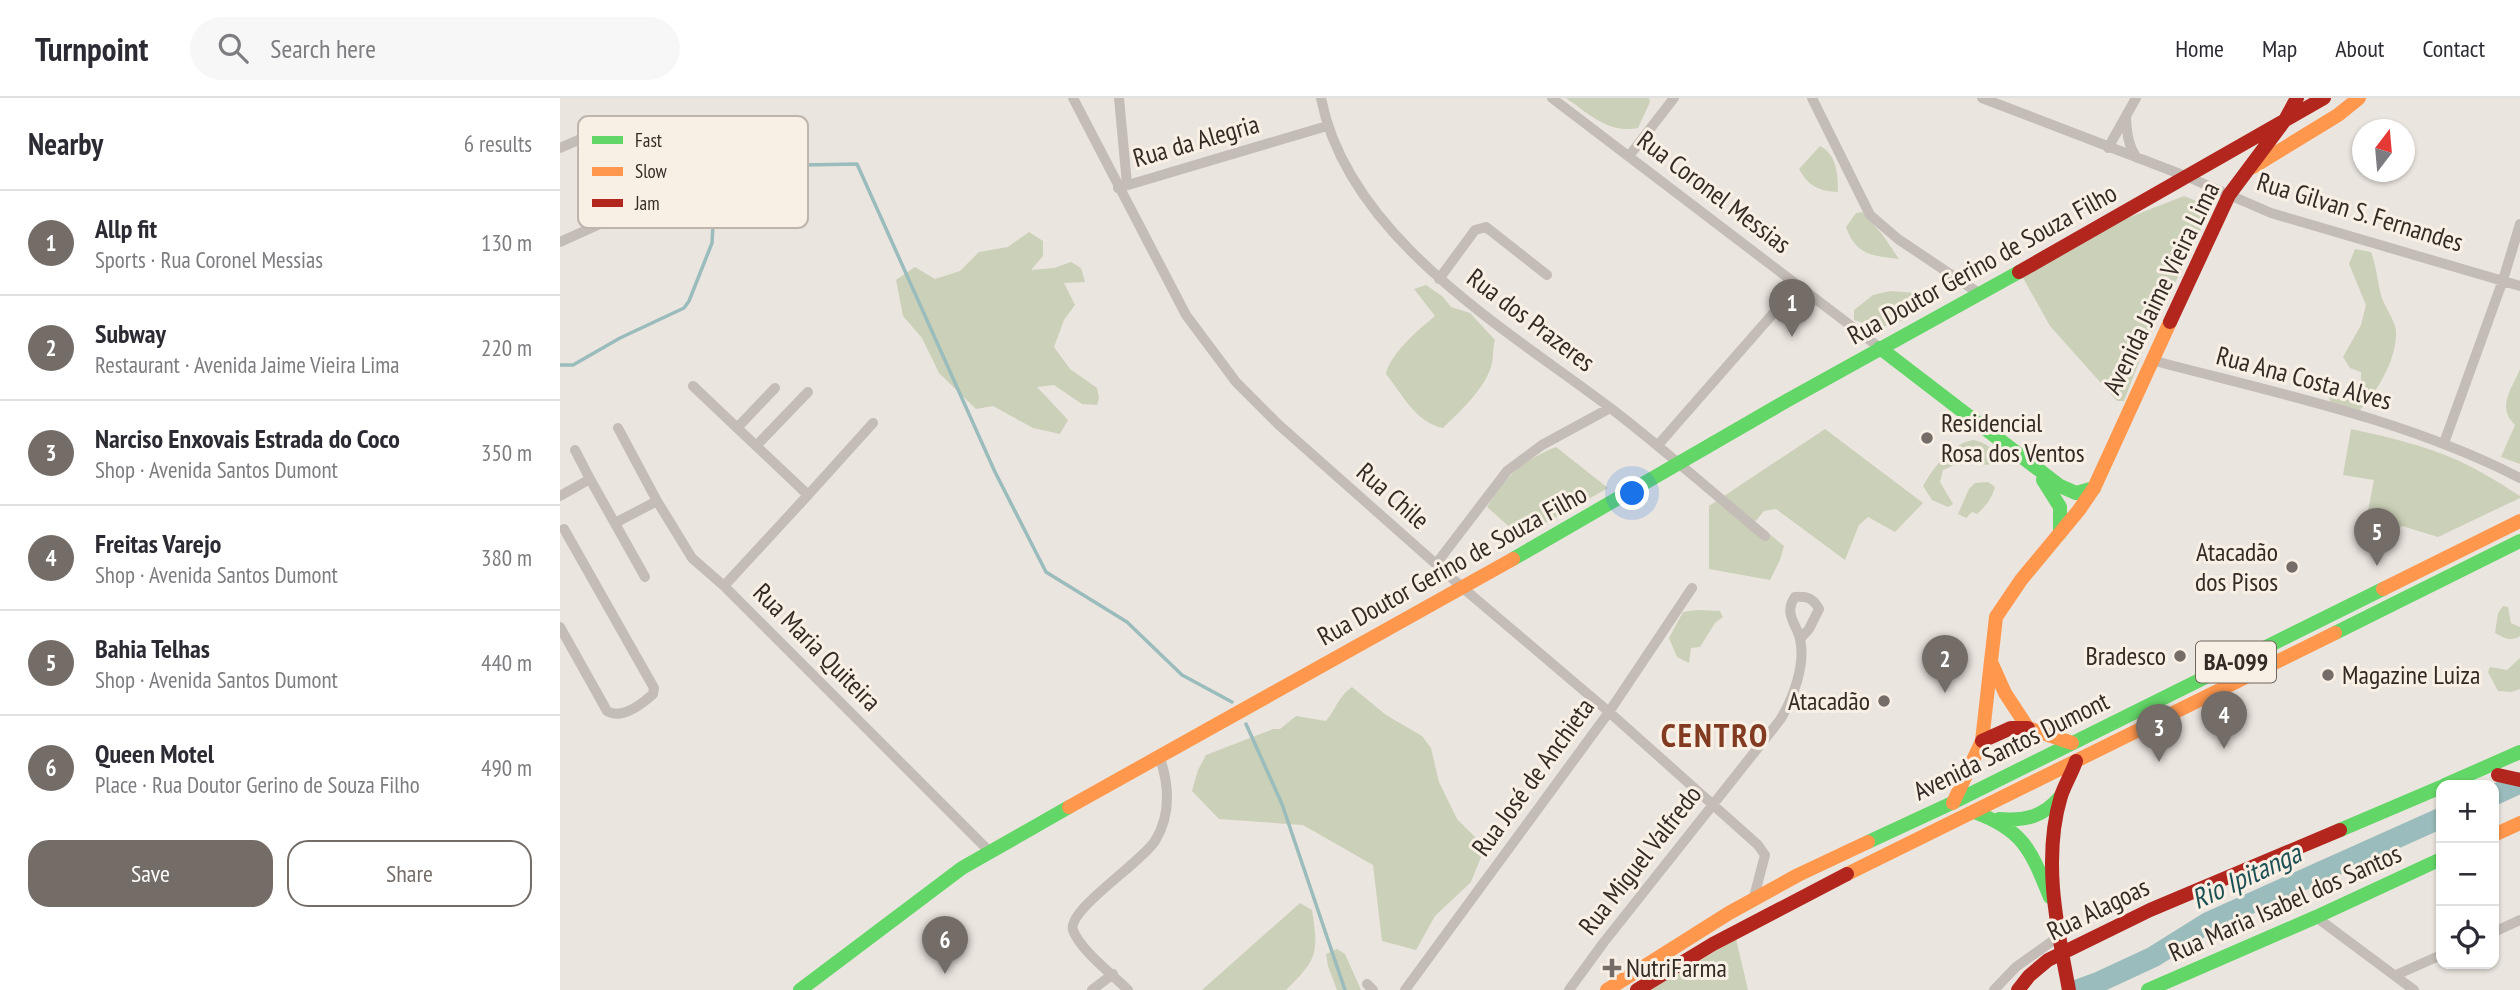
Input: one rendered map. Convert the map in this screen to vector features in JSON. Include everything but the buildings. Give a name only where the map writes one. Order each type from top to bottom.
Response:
[{"type":"main road","name":"Avenida Jaime Vieira Lima","points":[[1952,803],[1982,741],[1996,617],[2021,580],[2094,488],[2151,360],[2230,195],[2285,120],[2297,98]]},
{"type":"main road","name":"Rua Doutor Gerino de Souza Filho","points":[[800,990],[962,868],[989,851],[1463,588],[1880,348],[2188,177],[2324,98]]},
{"type":"main road","points":[[2249,169],[2338,115],[2358,98]]},
{"type":"main road","points":[[1880,348],[2068,491],[2082,493],[2094,488]]},
{"type":"main road","points":[[2032,465],[2060,507],[2060,533]]},
{"type":"main road","name":"Avenida Santos Dumont","points":[[1607,990],[1754,899],[1798,875],[1952,803],[2520,521]]},
{"type":"main road","name":"Avenida Santos Dumont","points":[[1637,990],[1713,944],[2520,541]]},
{"type":"main road","name":"Avenida Jaime Vieira Lima","points":[[1992,662],[2005,693],[2028,728]]},
{"type":"main road","points":[[1982,741],[2011,728],[2028,728],[2073,743]]},
{"type":"main road","name":"Rua Alagoas","points":[[2458,780],[2520,752]]},
{"type":"main road","points":[[2069,990],[2054,907],[2052,856],[2062,796],[2076,761]]},
{"type":"main road","points":[[2480,771],[2520,780]]},
{"type":"main road","name":"Rua Alagoas","points":[[2018,990],[2029,976],[2048,960],[2064,961],[2150,910],[2436,789]]},
{"type":"main road","points":[[1974,812],[1998,819],[2024,821],[2040,816],[2062,796]]},
{"type":"main road","points":[[1998,819],[2024,842],[2034,858],[2054,907]]},
{"type":"main road","points":[[2499,833],[2520,823]]},
{"type":"main road","name":"Rua Maria Isabel dos Santos","points":[[2148,990],[2436,861]]},
{"type":"street","name":"Rua Chile","points":[[1073,98],[1122,186],[1186,315],[1236,382],[1279,425],[1758,845],[1765,855],[1754,899]]},
{"type":"street","points":[[1119,98],[1122,186]]},
{"type":"street","name":"Rua dos Prazeres","points":[[1321,98],[1327,126],[1347,166],[1400,242],[1439,279],[1658,445],[1765,536]]},
{"type":"street","name":"Rua Coronel Messias","points":[[1552,98],[1880,348]]},
{"type":"street","points":[[1629,156],[1674,98]]},
{"type":"street","points":[[1812,98],[1870,215],[1898,239],[1980,294]]},
{"type":"street","name":"Rua Gilvan S. Fernandes","points":[[1982,98],[2188,177],[2272,213],[2520,286]]},
{"type":"street","points":[[2108,148],[2136,98]]},
{"type":"street","points":[[2125,117],[2130,148],[2137,158]]},
{"type":"street","name":"Rua da Alegria","points":[[1122,186],[1327,126]]},
{"type":"street","points":[[560,148],[578,140]]},
{"type":"street","points":[[2444,443],[2503,280],[2520,223]]},
{"type":"street","points":[[1439,279],[1475,230],[1486,227],[1547,275]]},
{"type":"street","points":[[560,242],[591,228]]},
{"type":"street","points":[[1658,445],[1798,285]]},
{"type":"street","name":"Rua Ana Costa Alves","points":[[2151,360],[2356,415],[2444,443],[2520,478]]},
{"type":"street","points":[[692,386],[808,495]]},
{"type":"street","points":[[737,428],[775,388]]},
{"type":"street","points":[[756,446],[808,392]]},
{"type":"street","points":[[1436,564],[1507,471],[1542,445],[1609,408]]},
{"type":"street","name":"Rua Maria Quiteira","points":[[873,423],[724,586],[989,851]]},
{"type":"street","points":[[618,428],[657,501],[692,558],[724,586]]},
{"type":"street","points":[[575,450],[645,577]]},
{"type":"street","points":[[561,493],[590,479]]},
{"type":"street","points":[[615,523],[657,501]]},
{"type":"street","points":[[560,627],[607,710],[614,715],[621,715],[653,694],[654,688],[562,527]]},
{"type":"street","name":"Rua José de Anchieta","points":[[1405,990],[1609,712],[1692,587]]},
{"type":"street","name":"Rua Miguel Valfredo","points":[[1569,990],[1780,720],[1790,703],[1798,682],[1800,639],[1793,626],[1790,608],[1795,597],[1811,599],[1819,609],[1809,629],[1800,639]]},
{"type":"street","points":[[1128,990],[1085,948],[1074,934],[1072,926],[1076,915],[1087,903],[1145,854],[1156,839],[1166,807],[1166,776],[1160,758]]},
{"type":"street","points":[[2316,917],[2414,990]]},
{"type":"street","points":[[2499,930],[2520,920]]},
{"type":"street","points":[[1994,990],[2016,967],[2058,937]]},
{"type":"street","points":[[2396,975],[2436,957]]},
{"type":"street","points":[[1092,990],[1113,974]]},
{"type":"green space","points":[[1566,98],[1649,98],[1650,102],[1638,128],[1628,129],[1600,121]]},
{"type":"green space","points":[[1820,146],[1833,160],[1838,192],[1815,186],[1806,180],[1799,169]]},
{"type":"green space","points":[[2184,196],[2204,204],[2207,216],[2145,346],[2124,401],[2117,401],[2050,326],[2022,276],[2120,221]]},
{"type":"green space","points":[[1862,212],[1882,234],[1899,259],[1873,255],[1860,249],[1855,243],[1846,227],[1856,213]]},
{"type":"green space","points":[[1029,232],[1043,241],[1043,256],[1031,270],[1054,268],[1071,262],[1081,268],[1085,282],[1064,283],[1075,305],[1064,320],[1054,347],[1070,369],[1097,388],[1099,398],[1097,405],[1082,404],[1054,385],[1037,387],[1068,420],[1060,434],[1033,428],[993,406],[976,409],[939,373],[922,338],[903,316],[896,280],[915,267],[935,279],[960,271],[979,252],[1008,247]]},
{"type":"green space","points":[[2355,249],[2371,252],[2381,295],[2396,331],[2393,352],[2385,374],[2360,410],[2330,402],[2329,397],[2334,393],[2355,403],[2361,383],[2361,372],[2350,368],[2343,357],[2361,325],[2366,305],[2349,264]]},
{"type":"green space","points":[[1426,285],[1442,296],[1451,307],[1470,313],[1495,340],[1492,364],[1483,384],[1443,428],[1417,414],[1386,374],[1399,350],[1435,316],[1414,289]]},
{"type":"green space","points":[[1890,291],[1916,293],[1914,312],[1905,320],[1879,328],[1854,320],[1854,310],[1873,295]]},
{"type":"green space","points":[[2520,369],[2520,464],[2501,457],[2515,425],[2509,418],[2506,405]]},
{"type":"green space","points":[[1825,429],[1923,503],[1895,532],[1868,517],[1859,525],[1845,560],[1776,509],[1764,511],[1755,522],[1784,546],[1770,580],[1709,569],[1709,506]]},
{"type":"green space","points":[[2351,429],[2444,455],[2489,477],[2520,498],[2438,537],[2402,526],[2390,533],[2376,529],[2377,521],[2367,516],[2374,480],[2343,475]]},
{"type":"green space","points":[[1973,440],[1987,445],[1995,458],[1988,465],[1961,462],[1943,470],[1940,482],[1953,504],[1948,507],[1932,500],[1923,486],[1932,471],[1950,451]]},
{"type":"green space","points":[[1556,447],[1608,488],[1521,537],[1487,507],[1516,470]]},
{"type":"green space","points":[[1988,482],[1995,487],[1983,508],[1977,514],[1972,512],[1966,518],[1958,514],[1969,489],[1975,483]]},
{"type":"green space","points":[[2503,606],[2508,607],[2511,623],[2520,627],[2520,636],[2517,638],[2508,639],[2495,633],[2498,613]]},
{"type":"green space","points":[[1720,611],[1723,617],[1715,623],[1700,647],[1691,648],[1689,663],[1677,657],[1669,638],[1683,612]]},
{"type":"green space","points":[[2520,658],[2520,689],[2511,692],[2498,691],[2488,672],[2490,667],[2507,670]]},
{"type":"green space","points":[[1352,687],[1386,715],[1422,736],[1431,748],[1439,782],[1457,819],[1485,847],[1471,882],[1435,916],[1416,950],[1382,941],[1373,865],[1303,825],[1219,819],[1192,791],[1206,755],[1273,729],[1280,729],[1296,716],[1326,721],[1343,695]]},
{"type":"green space","points":[[1300,903],[1312,910],[1315,946],[1310,963],[1286,990],[1202,990]]},
{"type":"green space","points":[[1736,939],[1748,990],[1650,990]]},
{"type":"green space","points":[[1337,949],[1345,954],[1361,990],[1337,990],[1326,954]]},
{"type":"waterway","points":[[808,165],[857,164],[995,472],[1046,572],[1127,622],[1182,675],[1232,702]]},
{"type":"waterway","points":[[560,365],[573,365],[620,338],[684,308],[712,243],[713,228]]},
{"type":"waterway","points":[[1246,724],[1282,804],[1345,990]]},
{"type":"waterway","name":"Rio Ipitanga","points":[[2499,793],[2520,783]]},
{"type":"waterway","name":"Rio Ipitanga","points":[[2077,990],[2153,957],[2209,922],[2436,820]]},
{"type":"traffic: fast","points":[[1513,559],[1788,400],[2019,272]]},
{"type":"traffic: fast","points":[[1880,348],[2060,486],[2076,493],[2094,488]]},
{"type":"traffic: fast","points":[[2043,480],[2060,507],[2060,533]]},
{"type":"traffic: fast","points":[[2335,633],[2520,541]]},
{"type":"traffic: fast","points":[[1868,842],[2383,589]]},
{"type":"traffic: fast","points":[[2456,780],[2520,752]]},
{"type":"traffic: fast","points":[[2340,830],[2436,789]]},
{"type":"traffic: fast","points":[[1999,819],[2033,816],[2048,809],[2061,796]]},
{"type":"traffic: fast","points":[[800,990],[962,868],[1069,807]]},
{"type":"traffic: fast","points":[[1974,812],[2004,826],[2024,844],[2050,897]]},
{"type":"traffic: fast","points":[[2148,990],[2436,861]]},
{"type":"traffic: slow","points":[[2253,167],[2338,115],[2359,98]]},
{"type":"traffic: slow","points":[[1953,803],[1982,741],[1996,617],[2021,580],[2094,488],[2170,322]]},
{"type":"traffic: slow","points":[[2383,589],[2520,521]]},
{"type":"traffic: slow","points":[[1069,807],[1513,559]]},
{"type":"traffic: slow","points":[[1847,874],[2335,633]]},
{"type":"traffic: slow","points":[[1992,664],[2005,693],[2028,728],[2072,743]]},
{"type":"traffic: slow","points":[[2499,833],[2520,823]]},
{"type":"traffic: slow","points":[[1607,990],[1729,913],[1798,875],[1868,842]]},
{"type":"traffic: jam","points":[[2170,322],[2229,195],[2285,120],[2297,98]]},
{"type":"traffic: jam","points":[[2019,272],[2324,98]]},
{"type":"traffic: jam","points":[[1982,741],[2011,728],[2028,728]]},
{"type":"traffic: jam","points":[[2069,990],[2053,893],[2052,868],[2055,820],[2061,796],[2076,761]]},
{"type":"traffic: jam","points":[[2498,775],[2520,780]]},
{"type":"traffic: jam","points":[[2018,990],[2029,976],[2048,960],[2150,910],[2340,830]]},
{"type":"traffic: jam","points":[[1637,990],[1713,944],[1847,874]]},
{"type":"place","name":"Allp fit","points":[[1792,337]]},
{"type":"place","name":"Residencial Rosa dos Ventos","points":[[1927,438]]},
{"type":"place","name":"Bahia Telhas","points":[[2377,566]]},
{"type":"place","name":"Atacadão dos Pisos","points":[[2292,567]]},
{"type":"place","name":"Bradesco","points":[[2180,656]]},
{"type":"place","name":"Magazine Luiza","points":[[2328,675]]},
{"type":"place","name":"Subway","points":[[1945,693]]},
{"type":"place","name":"Atacadão","points":[[1884,701]]},
{"type":"place","name":"Freitas Varejo","points":[[2224,749]]},
{"type":"place","name":"Narciso Enxovais Estrada do Coco","points":[[2159,762]]},
{"type":"place","name":"NutriFarma","points":[[1612,968]]},
{"type":"place","name":"Queen Motel","points":[[945,974]]},
{"type":"district","name":"CENTRO","points":[[1715,735]]}]
